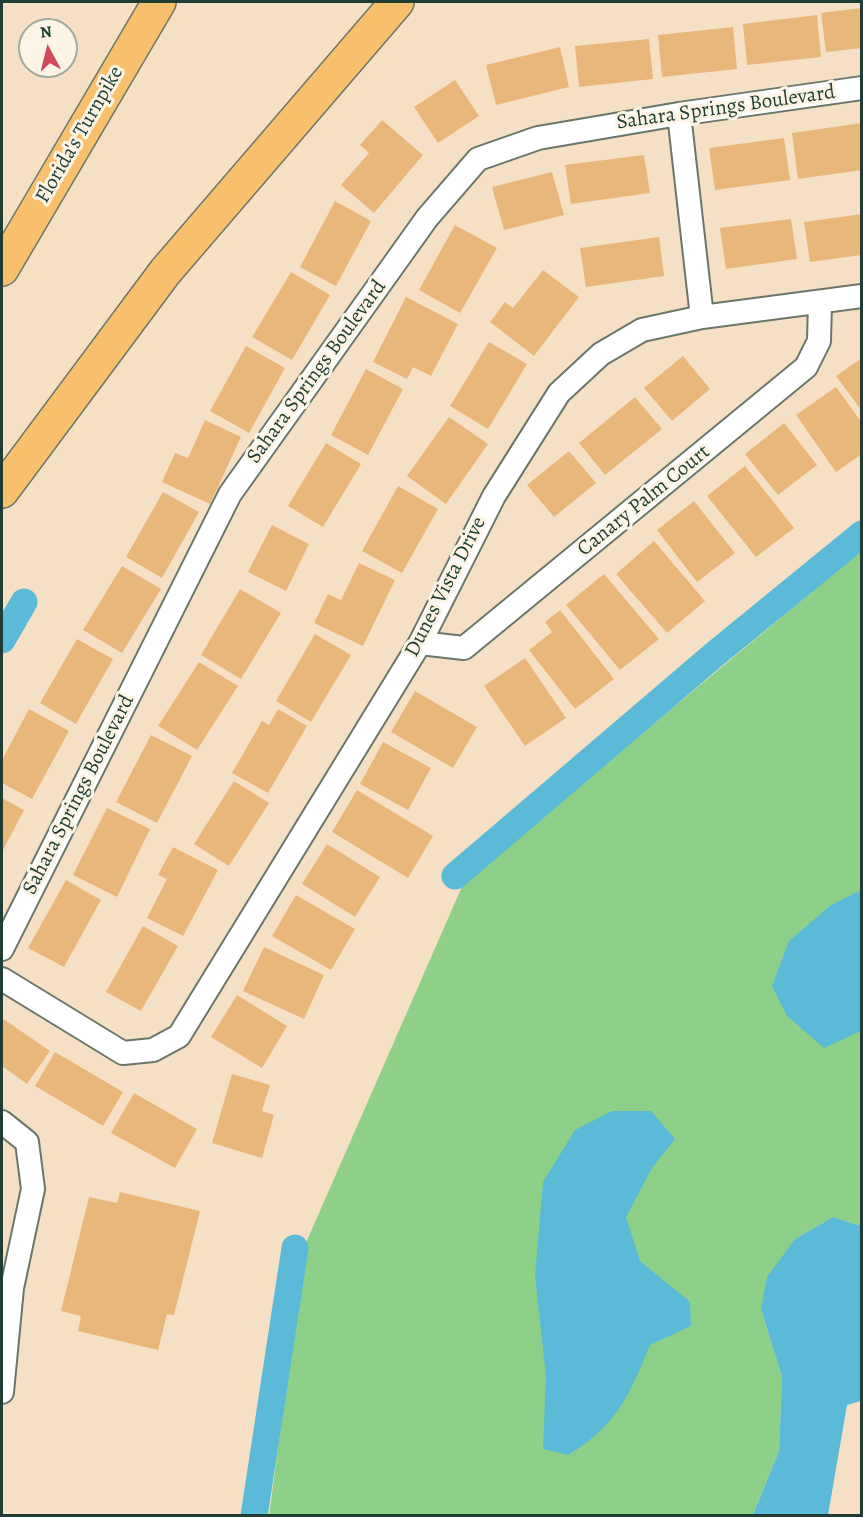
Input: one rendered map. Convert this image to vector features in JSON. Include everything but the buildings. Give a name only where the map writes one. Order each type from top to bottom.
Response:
[{"type":"highway","name":"Florida's Turnpike","points":[[2,269],[159,2]]},
{"type":"highway","points":[[2,490],[165,272],[397,2]]},
{"type":"street","name":"Sahara Springs Boulevard","points":[[2,949],[230,494],[427,218],[478,159],[538,138],[679,114],[861,88]]},
{"type":"street","points":[[679,114],[702,317]]},
{"type":"street","name":"Dunes Vista Drive","points":[[2,979],[123,1053],[153,1050],[179,1036],[420,643],[494,496],[559,393],[601,354],[642,330],[702,317],[861,296]]},
{"type":"street","name":"Canary Palm Court","points":[[420,643],[464,648],[806,367],[819,341],[820,303]]},
{"type":"street","points":[[2,1122],[27,1142],[33,1189],[12,1288],[2,1392]]},
{"type":"green space","points":[[861,551],[861,1226],[833,1217],[795,1239],[761,1309],[782,1377],[779,1451],[753,1515],[269,1516],[305,1245],[464,882]]},
{"type":"water","points":[[861,890],[861,1031],[824,1048],[787,1016],[772,986],[789,941],[831,905]]},
{"type":"water","points":[[612,1111],[651,1111],[675,1139],[652,1168],[626,1217],[640,1261],[690,1302],[691,1326],[650,1345],[628,1394],[610,1421],[599,1433],[568,1455],[543,1449],[546,1376],[535,1276],[543,1182],[575,1130]]},
{"type":"water","points":[[833,1217],[861,1226],[861,1401],[847,1405],[828,1515],[753,1515],[779,1451],[782,1377],[761,1309],[767,1277],[795,1239]]},
{"type":"waterway","points":[[455,876],[715,654],[862,534]]},
{"type":"waterway","points":[[2,640],[24,602]]},
{"type":"waterway","points":[[254,1516],[295,1248]]}]
